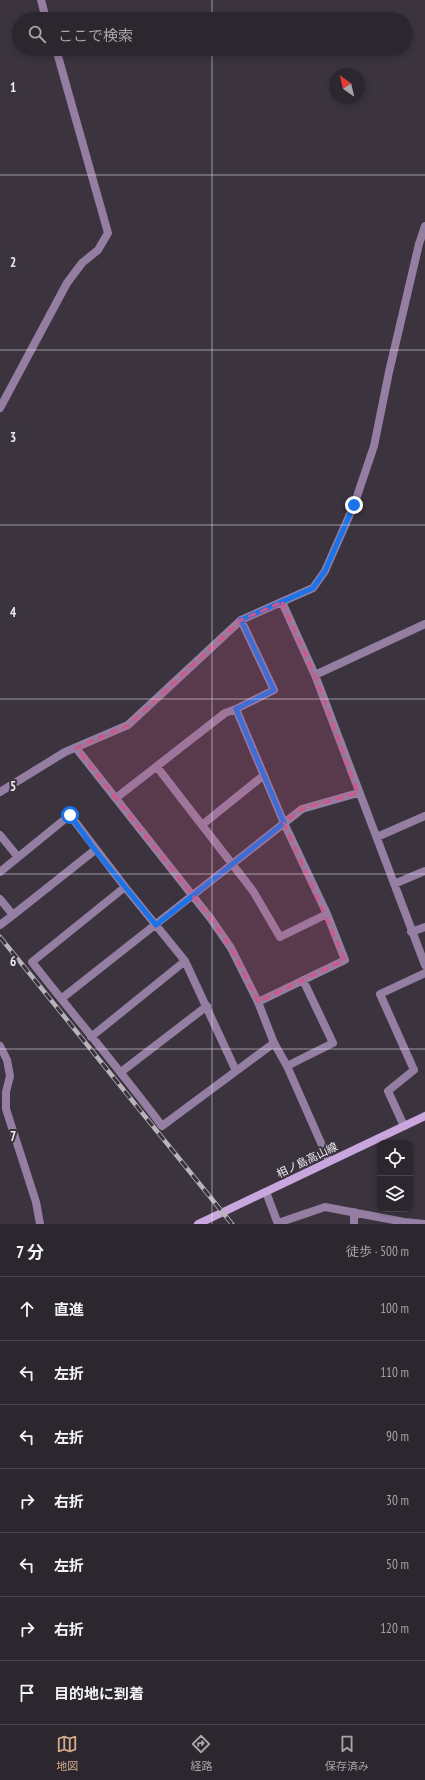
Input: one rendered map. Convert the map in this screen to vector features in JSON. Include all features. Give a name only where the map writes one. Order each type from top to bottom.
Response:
[{"type":"main road","name":"相ノ島高山線","points":[[198,1224],[425,1116]]},
{"type":"street","points":[[41,0],[44,12]]},
{"type":"street","points":[[0,408],[67,283],[82,263],[98,250],[108,233],[58,56]]},
{"type":"street","points":[[0,792],[65,752],[128,725],[241,620],[313,588],[325,571],[354,505],[374,446],[389,372],[419,244],[425,226]]},
{"type":"street","points":[[282,602],[315,675],[358,793],[377,837],[411,932],[425,966]]},
{"type":"street","points":[[116,798],[225,713],[274,690],[241,620]]},
{"type":"street","points":[[315,675],[425,624]]},
{"type":"street","points":[[236,709],[284,823],[327,914],[345,960],[258,1002]]},
{"type":"street","points":[[76,748],[193,895],[231,948],[258,1002],[274,1044],[287,1066],[329,1161]]},
{"type":"street","points":[[157,767],[253,892],[280,937],[327,914]]},
{"type":"street","points":[[202,825],[264,775]]},
{"type":"street","points":[[61,999],[302,809],[358,793]]},
{"type":"street","points":[[0,872],[70,815],[95,850],[185,961],[236,1071]]},
{"type":"street","points":[[377,837],[425,816]]},
{"type":"street","points":[[0,835],[18,857]]},
{"type":"street","points":[[0,925],[95,850]]},
{"type":"street","points":[[394,884],[425,871]]},
{"type":"street","points":[[125,887],[32,962],[91,1037],[121,1072],[162,1126],[274,1044]]},
{"type":"street","points":[[0,899],[13,915]]},
{"type":"street","points":[[411,932],[425,927]]},
{"type":"street","points":[[91,1037],[185,961]]},
{"type":"street","points":[[404,1126],[388,1091],[414,1070],[380,994],[425,973]]},
{"type":"street","points":[[287,1066],[333,1043],[303,980]]},
{"type":"street","points":[[121,1072],[207,1006]]},
{"type":"street","points":[[0,1046],[7,1060],[10,1076],[6,1092],[6,1109],[36,1202],[40,1224]]},
{"type":"street","points":[[266,1192],[278,1224],[326,1207],[404,1222],[425,1224]]},
{"type":"street","points":[[354,1212],[354,1224]]},
{"type":"highlighted area","points":[[282,602],[315,675],[358,793],[302,809],[284,823],[345,960],[258,1002],[231,948],[211,919],[76,748],[128,725],[241,620]]},
{"type":"railway","points":[[0,937],[232,1224]]},
{"type":"route","points":[[70,815],[95,850],[156,925],[284,823],[236,709],[274,690],[241,620],[313,588],[325,571],[354,505]]}]
